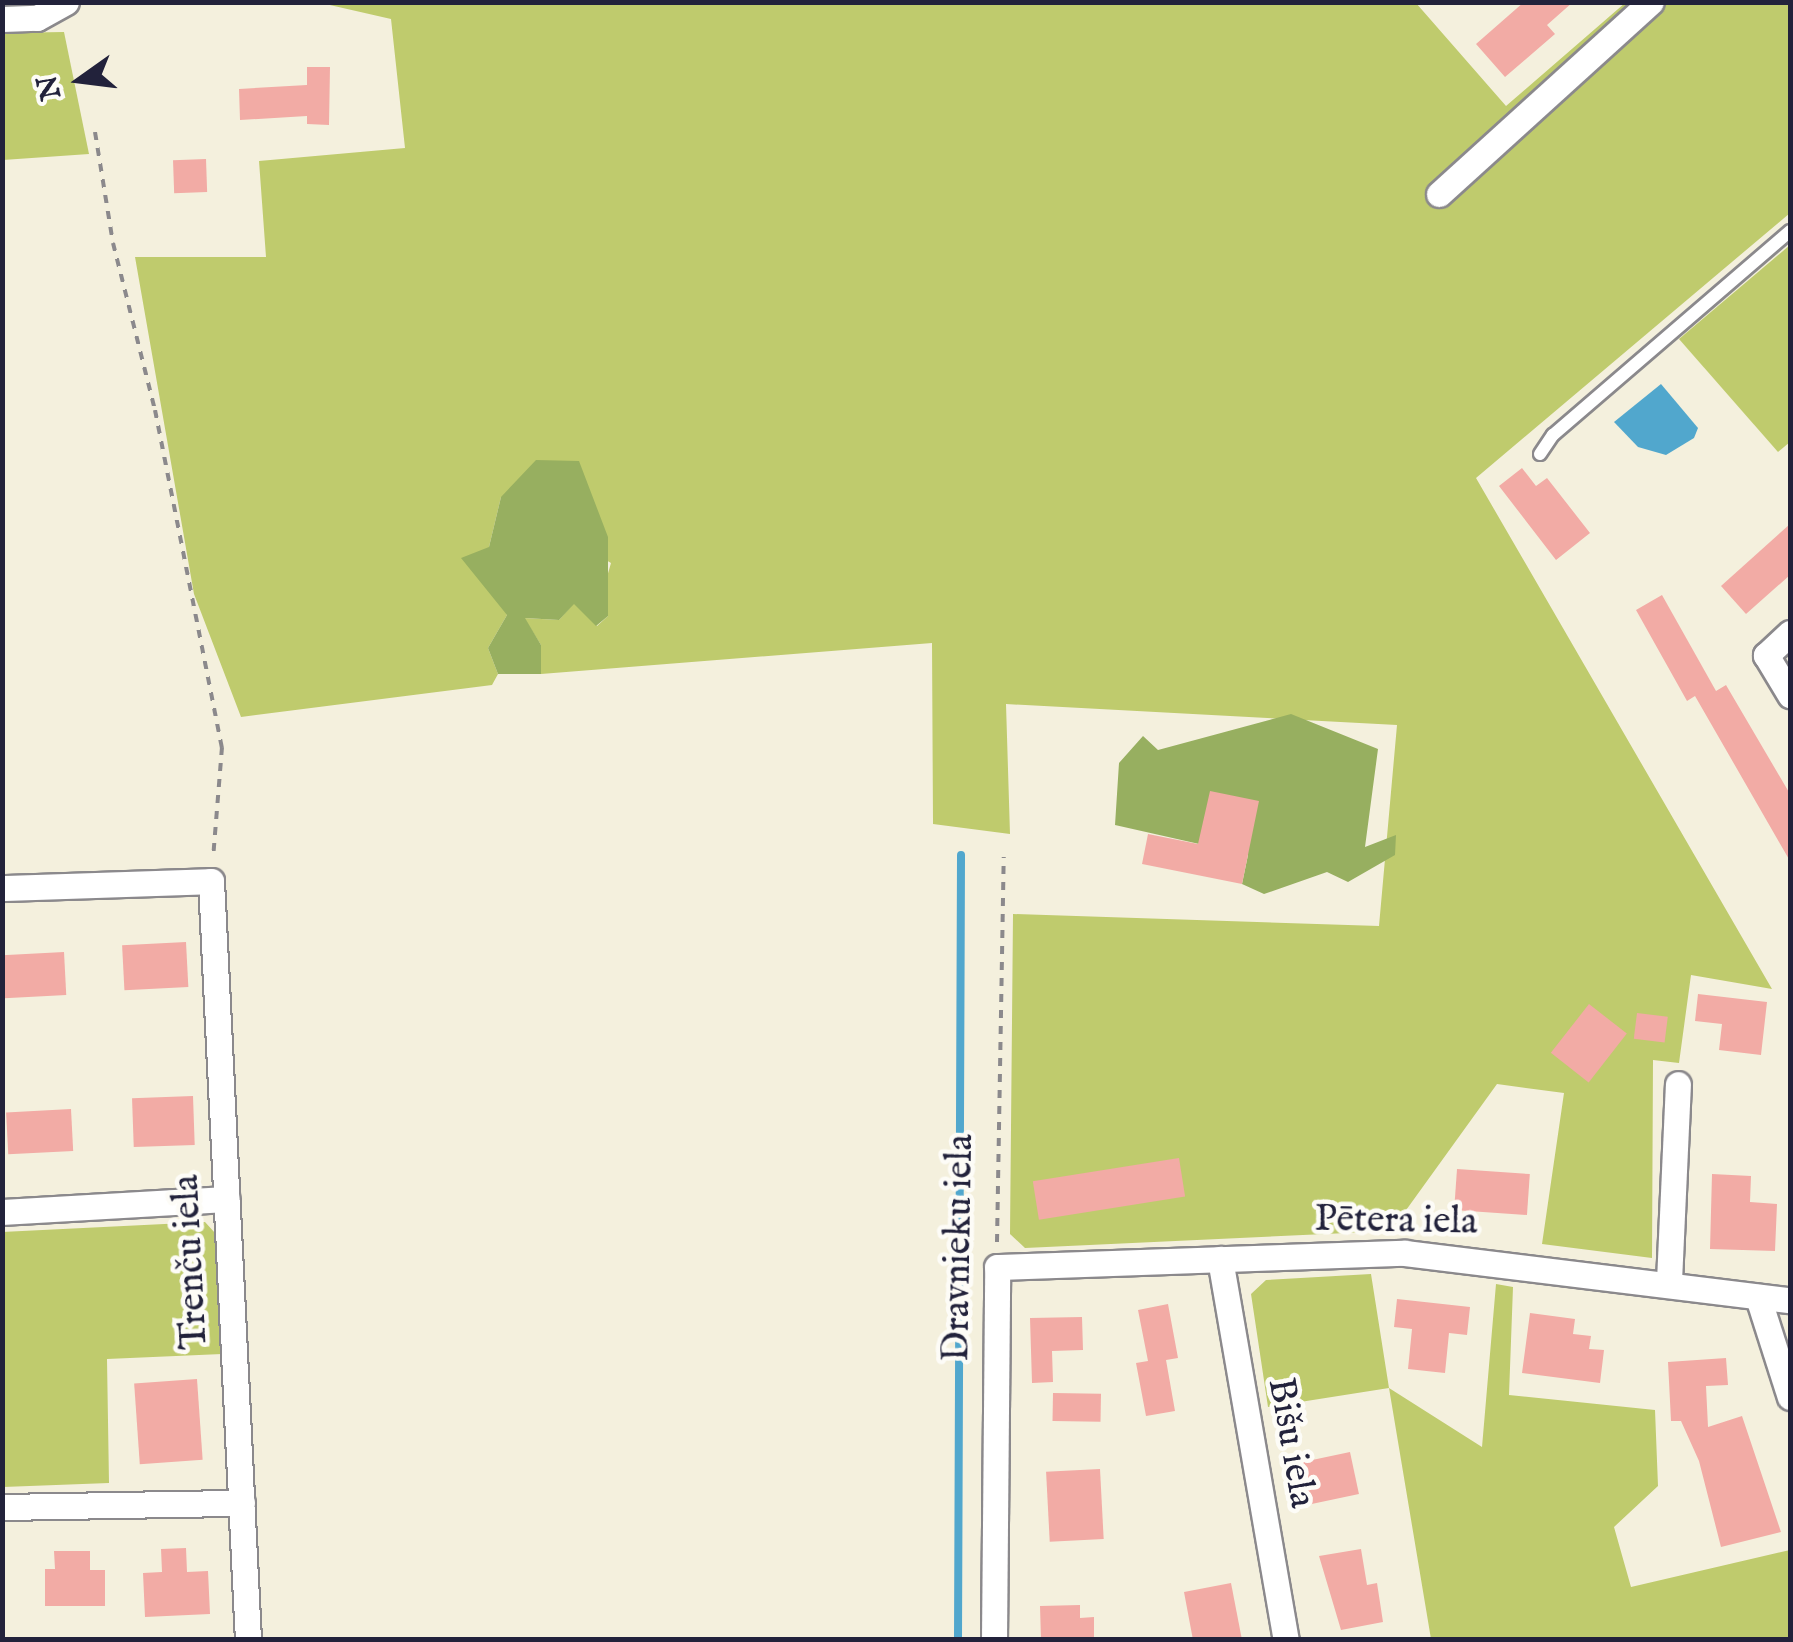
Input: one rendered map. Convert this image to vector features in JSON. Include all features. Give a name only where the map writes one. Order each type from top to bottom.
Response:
[{"type":"street","points":[[2,18],[37,18],[66,2]]},
{"type":"street","points":[[1438,194],[1651,2]]},
{"type":"street","points":[[1790,633],[1766,654],[1790,696]]},
{"type":"street","points":[[2,888],[210,881]]},
{"type":"street","name":"Trenču iela","points":[[210,881],[248,1640]]},
{"type":"street","points":[[1669,1280],[1678,1084]]},
{"type":"street","points":[[2,1212],[226,1199]]},
{"type":"street","name":"Pētera iela","points":[[997,1267],[1405,1253],[1669,1280],[1790,1300]]},
{"type":"street","name":"Bišu iela","points":[[1220,1259],[1286,1640]]},
{"type":"street","name":"Dravnieku iela","points":[[994,1640],[997,1267]]},
{"type":"street","points":[[1758,1297],[1790,1397]]},
{"type":"street","points":[[2,1507],[242,1503]]},
{"type":"lane","points":[[1540,454],[1553,435],[1790,232]]},
{"type":"path","points":[[96,132],[113,243],[155,410],[222,747],[210,881]]},
{"type":"path","name":"Dravnieku iela","points":[[997,1267],[1004,857]]},
{"type":"green space","points":[[321,3],[1416,3],[1506,106],[1625,3],[1790,3],[1790,213],[1476,478],[1772,989],[1691,975],[1679,1063],[1653,1060],[1652,1258],[1542,1244],[1564,1093],[1497,1084],[1391,1231],[1025,1248],[1010,1234],[1013,914],[1379,926],[1397,725],[1006,704],[1010,834],[933,824],[932,643],[541,674],[541,645],[524,618],[559,620],[574,603],[597,626],[608,616],[604,587],[611,563],[501,497],[489,547],[507,615],[488,648],[498,674],[492,685],[241,717],[194,594],[135,257],[266,257],[259,161],[405,148],[391,19]]},
{"type":"green space","points":[[64,32],[89,154],[3,160],[3,33]]},
{"type":"green space","points":[[1790,245],[1790,442],[1778,452],[1679,339]]},
{"type":"green space","points":[[536,460],[579,461],[608,537],[608,616],[596,626],[574,604],[559,620],[525,618],[541,645],[541,674],[498,674],[488,648],[507,615],[461,558],[489,547],[501,497]]},
{"type":"green space","points":[[1291,714],[1378,749],[1365,847],[1396,835],[1395,855],[1348,882],[1327,872],[1264,894],[1242,884],[1248,855],[1115,825],[1119,763],[1143,736],[1158,750]]},
{"type":"green space","points":[[205,1222],[215,1233],[222,1354],[107,1359],[109,1483],[3,1487],[2,1232]]},
{"type":"green space","points":[[1371,1274],[1389,1388],[1268,1407],[1251,1294],[1266,1280]]},
{"type":"green space","points":[[1496,1284],[1513,1287],[1509,1395],[1655,1410],[1658,1486],[1614,1527],[1631,1587],[1790,1550],[1790,1639],[1431,1639],[1389,1388],[1482,1447]]},
{"type":"water","points":[[1661,384],[1698,428],[1694,438],[1666,455],[1638,447],[1614,422]]},
{"type":"building","points":[[1524,2],[1573,2],[1547,25],[1555,34],[1505,77],[1476,44]]},
{"type":"building","points":[[307,67],[330,67],[329,125],[307,124],[307,116],[240,120],[239,89],[307,85]]},
{"type":"building","points":[[206,159],[207,192],[174,193],[173,160]]},
{"type":"building","points":[[1522,468],[1536,486],[1547,478],[1590,533],[1556,560],[1499,486]]},
{"type":"building","points":[[1790,524],[1790,575],[1746,614],[1721,586]]},
{"type":"building","points":[[1662,595],[1716,691],[1726,685],[1790,794],[1790,861],[1695,696],[1687,701],[1636,610]]},
{"type":"building","points":[[1210,791],[1259,801],[1242,884],[1142,864],[1148,834],[1198,844]]},
{"type":"building","points":[[186,942],[188,987],[124,990],[122,945]]},
{"type":"building","points":[[64,952],[66,995],[4,998],[2,955]]},
{"type":"building","points":[[1698,994],[1767,1002],[1761,1055],[1719,1050],[1722,1024],[1695,1021]]},
{"type":"building","points":[[1589,1004],[1627,1034],[1589,1082],[1551,1053]]},
{"type":"building","points":[[1637,1013],[1668,1017],[1665,1043],[1634,1039]]},
{"type":"building","points":[[193,1096],[195,1145],[134,1147],[132,1098]]},
{"type":"building","points":[[71,1109],[73,1151],[8,1154],[6,1112]]},
{"type":"building","points":[[1179,1158],[1185,1197],[1039,1220],[1033,1181]]},
{"type":"building","points":[[1457,1169],[1530,1174],[1527,1215],[1454,1210]]},
{"type":"building","points":[[1712,1174],[1751,1176],[1750,1202],[1777,1204],[1775,1251],[1710,1249]]},
{"type":"building","points":[[1397,1299],[1470,1307],[1467,1335],[1449,1333],[1445,1373],[1408,1369],[1412,1329],[1394,1327]]},
{"type":"building","points":[[1168,1304],[1178,1358],[1166,1360],[1175,1411],[1146,1416],[1136,1363],[1148,1361],[1138,1310]]},
{"type":"building","points":[[1530,1313],[1575,1319],[1573,1334],[1591,1336],[1589,1349],[1604,1350],[1600,1383],[1522,1373]]},
{"type":"building","points":[[1082,1317],[1083,1350],[1052,1351],[1053,1382],[1032,1383],[1030,1318]]},
{"type":"building","points":[[1726,1358],[1728,1385],[1706,1386],[1708,1427],[1742,1416],[1781,1532],[1721,1547],[1699,1461],[1681,1421],[1671,1421],[1668,1362]]},
{"type":"building","points":[[197,1379],[203,1460],[140,1464],[134,1383]]},
{"type":"building","points":[[1053,1393],[1101,1394],[1101,1422],[1053,1421]]},
{"type":"building","points":[[1350,1452],[1359,1494],[1308,1505],[1299,1463]]},
{"type":"building","points":[[1100,1469],[1104,1539],[1050,1542],[1046,1472]]},
{"type":"building","points":[[186,1548],[187,1572],[208,1571],[210,1614],[145,1617],[143,1573],[162,1572],[161,1549]]},
{"type":"building","points":[[1361,1549],[1367,1585],[1377,1583],[1383,1622],[1341,1630],[1319,1556]]},
{"type":"building","points":[[54,1551],[90,1551],[90,1570],[105,1570],[105,1606],[45,1606],[45,1569],[55,1569]]},
{"type":"building","points":[[1231,1583],[1242,1640],[1193,1640],[1184,1592]]},
{"type":"building","points":[[1080,1605],[1080,1618],[1094,1617],[1094,1640],[1041,1640],[1040,1606]]},
{"type":"waterway","points":[[958,1640],[961,855]]}]
